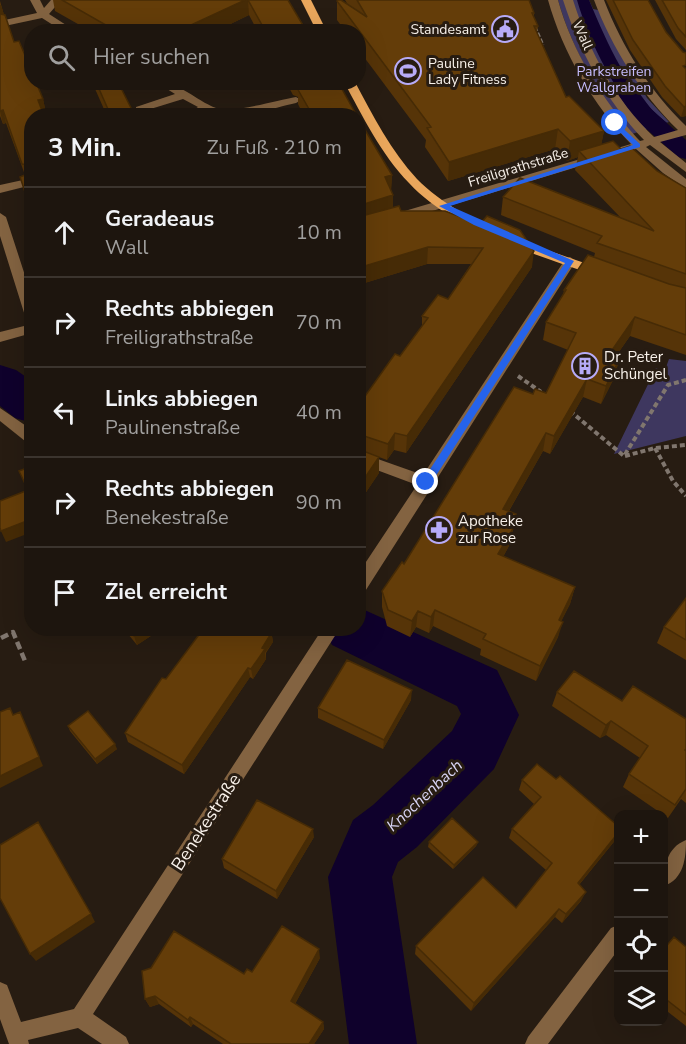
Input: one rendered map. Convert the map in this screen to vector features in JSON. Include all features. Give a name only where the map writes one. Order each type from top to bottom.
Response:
[{"type":"main road","points":[[306,0],[318,24]]},
{"type":"main road","points":[[350,90],[361,108]]},
{"type":"main road","points":[[366,116],[400,165],[422,190],[443,206],[477,223],[612,276]]},
{"type":"street","points":[[0,24],[43,15],[56,0]]},
{"type":"street","name":"Wall","points":[[553,0],[576,56],[600,103],[652,160],[686,185]]},
{"type":"street","name":"Wall","points":[[568,0],[578,29],[618,105],[686,169]]},
{"type":"street","points":[[598,0],[652,98],[684,132]]},
{"type":"street","points":[[36,2],[43,15],[58,24]]},
{"type":"street","points":[[28,19],[30,24]]},
{"type":"street","points":[[175,90],[205,108]]},
{"type":"street","points":[[143,108],[183,95]]},
{"type":"street","points":[[258,108],[296,100]]},
{"type":"street","name":"Freiligrathstraße","points":[[389,220],[443,206],[684,132]]},
{"type":"street","points":[[0,189],[24,183]]},
{"type":"street","points":[[0,217],[24,294]]},
{"type":"street","points":[[366,575],[570,261]]},
{"type":"street","points":[[0,337],[24,330]]},
{"type":"street","points":[[0,412],[24,432]]},
{"type":"street","points":[[366,460],[426,482]]},
{"type":"street","name":"Benekestraße","points":[[80,1017],[327,636]]},
{"type":"street","points":[[668,872],[686,849]]},
{"type":"street","points":[[535,1044],[614,939]]},
{"type":"street","points":[[0,992],[17,1038],[80,1017],[118,1044]]},
{"type":"path","points":[[531,19],[543,45]]},
{"type":"path","points":[[502,366],[550,398]]},
{"type":"path","points":[[624,456],[668,385],[686,380]]},
{"type":"path","points":[[569,410],[624,456]]},
{"type":"path","points":[[624,456],[655,448],[686,445]]},
{"type":"path","points":[[655,448],[673,481],[686,496]]},
{"type":"path","points":[[1,638],[12,632],[25,661]]},
{"type":"green space","name":"Parkstreifen Wallgraben","points":[[558,0],[589,0],[593,9],[598,10],[647,98],[669,122],[632,134],[608,104],[588,71],[571,37]]},
{"type":"green space","points":[[669,359],[686,361],[686,436],[614,454],[656,368],[665,370]]},
{"type":"shaded area","points":[[577,0],[589,0],[620,67],[641,97],[667,123],[648,129],[625,100],[605,68],[582,17]]},
{"type":"building","points":[[62,0],[245,0],[193,24],[104,24]]},
{"type":"building","points":[[248,0],[288,0],[302,24],[262,24]]},
{"type":"building","points":[[341,0],[367,17],[357,0],[529,0],[538,26],[534,26],[566,97],[569,96],[604,131],[570,141],[558,129],[449,162],[427,128],[431,127],[366,40],[366,24],[354,24],[337,1]]},
{"type":"building","points":[[613,0],[648,0],[666,32],[686,53],[686,65],[683,66],[686,69],[686,106],[684,107],[665,86],[633,40]]},
{"type":"building","points":[[662,0],[686,0],[686,37],[678,28]]},
{"type":"building","points":[[0,14],[5,15],[14,42],[19,41],[24,53],[24,90],[39,90],[43,99],[38,100],[41,108],[24,108],[24,164],[3,110],[0,111]]},
{"type":"building","points":[[100,90],[122,90],[131,108],[107,108]]},
{"type":"building","points":[[298,90],[342,90],[353,108],[308,108]]},
{"type":"building","points":[[366,131],[392,175],[385,177],[393,195],[366,203]]},
{"type":"building","points":[[613,141],[621,149],[630,146],[657,171],[686,188],[686,274],[597,243],[602,236],[503,197],[520,178],[654,231],[579,151]]},
{"type":"building","points":[[24,175],[24,189],[20,177]]},
{"type":"building","points":[[399,206],[401,211],[445,211],[480,224],[487,216],[520,230],[534,251],[407,436],[395,433],[388,444],[366,437],[366,395],[395,354],[400,356],[428,318],[422,316],[438,295],[448,299],[483,248],[428,247],[366,266],[366,215]]},
{"type":"building","points":[[588,255],[686,288],[686,335],[635,317],[608,356],[619,360],[606,386],[587,379],[554,436],[546,433],[503,509],[516,514],[509,525],[514,527],[498,554],[575,587],[559,620],[563,622],[540,666],[483,639],[486,634],[435,610],[431,617],[418,611],[412,621],[388,610],[382,591],[402,562],[404,564],[514,387],[533,394],[535,389],[546,393],[576,333],[546,322]]},
{"type":"building","points":[[366,452],[379,457],[366,476]]},
{"type":"building","points":[[24,469],[24,482],[19,471]]},
{"type":"building","points":[[24,492],[24,522],[1,531],[0,501]]},
{"type":"building","points":[[686,598],[686,640],[664,627]]},
{"type":"building","points":[[198,636],[270,636],[262,648],[265,649],[251,669],[248,668],[182,765],[125,733],[162,678],[166,679]]},
{"type":"building","points":[[347,660],[412,690],[384,740],[318,708]]},
{"type":"building","points":[[574,671],[622,701],[633,686],[686,719],[686,789],[675,805],[629,774],[648,746],[611,721],[606,725],[557,692]]},
{"type":"building","points":[[10,708],[13,715],[20,712],[39,757],[0,776],[0,712]]},
{"type":"building","points":[[88,711],[115,744],[95,759],[68,726]]},
{"type":"building","points":[[537,764],[556,779],[560,776],[614,823],[614,838],[578,883],[586,892],[566,914],[559,909],[474,1003],[416,946],[483,877],[516,908],[552,863],[512,829],[541,797],[522,780]]},
{"type":"building","points":[[257,800],[313,829],[276,891],[222,859]]},
{"type":"building","points":[[452,818],[478,842],[454,865],[429,842]]},
{"type":"building","points":[[38,822],[91,914],[30,954],[0,898],[0,845]]},
{"type":"building","points":[[282,926],[319,949],[291,1001],[323,1022],[309,1044],[231,1044],[190,1017],[188,1020],[155,996],[145,999],[142,971],[151,968],[174,931],[244,974],[247,969],[252,972]]},
{"type":"building","points":[[674,937],[686,947],[686,1015],[668,1001],[668,944]]},
{"type":"waterway","points":[[629,95],[643,114],[686,152]]},
{"type":"waterway","name":"Knochenbach","points":[[0,382],[24,400]]},
{"type":"waterway","name":"Knochenbach","points":[[366,635],[477,688],[490,715],[473,750],[395,826],[375,841],[360,877],[383,1044]]},
{"type":"place","name":"Standesamt","points":[[505,29]]},
{"type":"place","name":"Pauline Lady Fitness","points":[[408,71]]},
{"type":"place","name":"Dr. Peter Schüngel","points":[[585,366]]},
{"type":"place","name":"Apotheke zur Rose","points":[[439,530]]},
{"type":"route","points":[[426,482],[570,261],[477,223],[443,206],[638,146],[615,123]]}]
